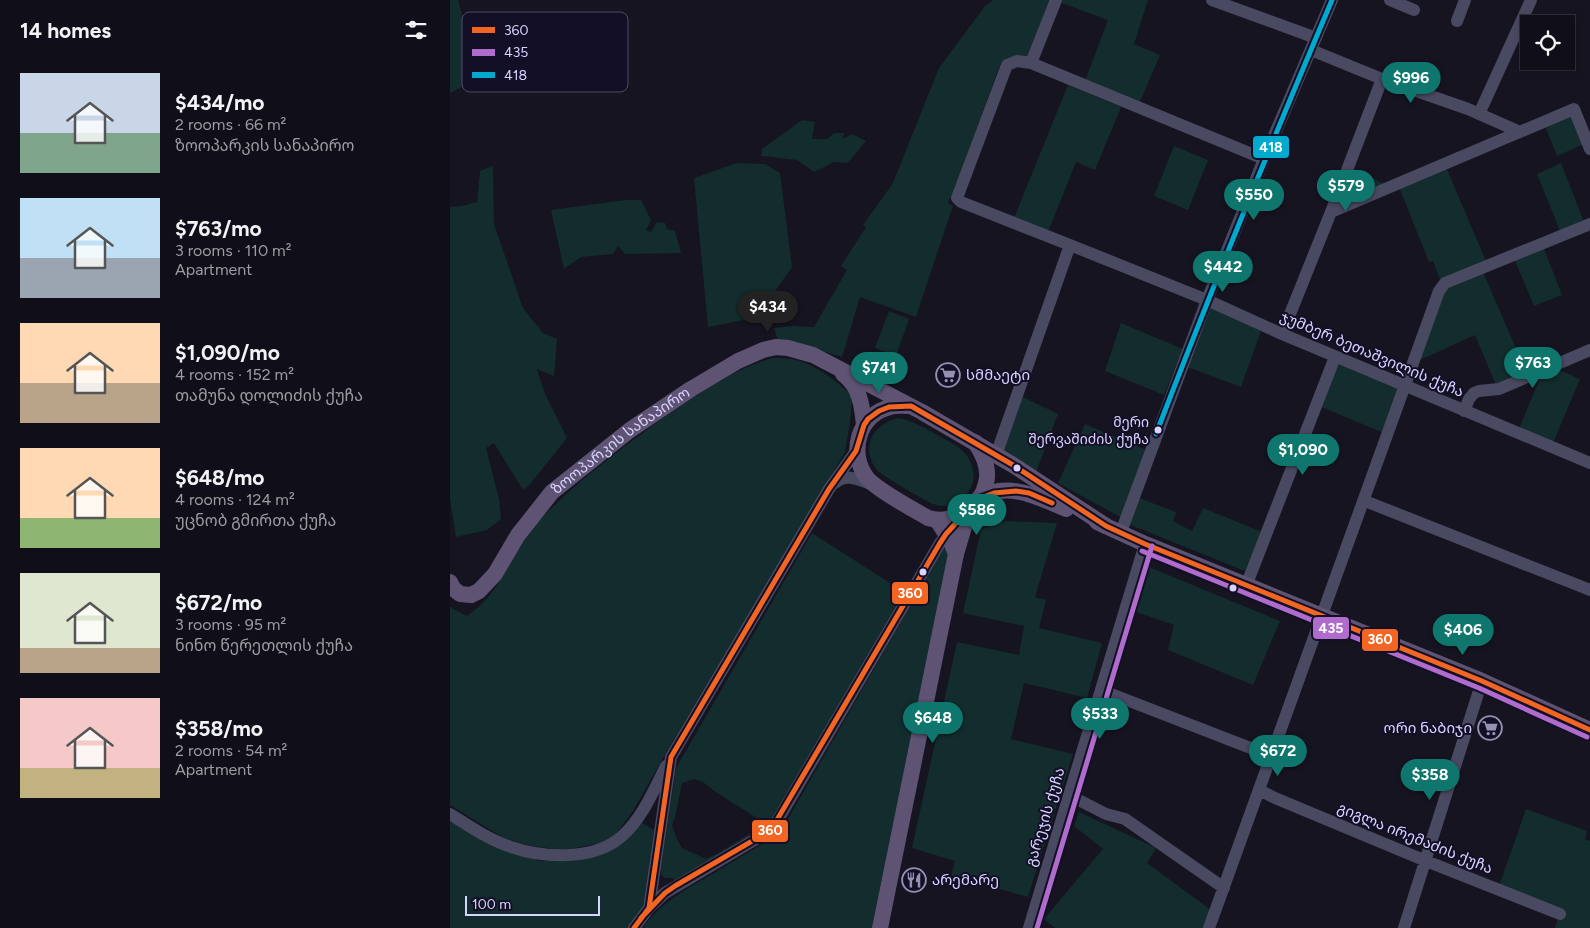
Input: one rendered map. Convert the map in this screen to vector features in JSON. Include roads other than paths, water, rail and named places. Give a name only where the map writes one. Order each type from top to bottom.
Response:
[{"type":"main road","name":"ზოოპარკის სანაპირო","points":[[450,582],[453,588],[460,594],[471,595],[479,591],[495,574],[518,535],[552,492],[630,430],[691,389],[738,361],[763,350],[776,347],[788,348],[813,355],[834,367]]},
{"type":"main road","points":[[834,367],[911,406],[975,442],[1113,529]]},
{"type":"main road","points":[[834,367],[848,378],[857,389],[862,405],[864,425],[856,451],[858,460],[867,478],[877,486],[928,518],[937,520],[947,519],[994,493],[1011,490],[1030,493]]},
{"type":"main road","points":[[864,425],[879,411],[899,405],[911,406]]},
{"type":"main road","points":[[880,928],[956,554],[974,505],[986,484],[985,460],[975,442]]},
{"type":"main road","points":[[1013,465],[997,464],[994,469],[995,476],[1145,544],[1482,681],[1590,730]]},
{"type":"main road","points":[[937,520],[956,554]]},
{"type":"street","points":[[1056,0],[1031,63],[1264,159]]},
{"type":"street","points":[[1212,0],[1314,44],[1382,79],[1478,114],[1520,132]]},
{"type":"street","points":[[1113,529],[1264,159],[1332,0]]},
{"type":"street","points":[[1390,0],[1414,10]]},
{"type":"street","points":[[1457,21],[1465,0]]},
{"type":"street","points":[[1478,114],[1531,0]]},
{"type":"street","name":"ჯუმბერ ბეთაშვილის ქუჩა","points":[[1031,63],[1017,61],[1007,65],[957,198],[961,202],[1207,300],[1282,334],[1590,463]]},
{"type":"street","points":[[1282,334],[1382,79]]},
{"type":"street","points":[[1331,212],[1574,109],[1590,149]]},
{"type":"street","points":[[1209,928],[1321,616],[1365,501],[1439,291],[1445,283],[1590,224]]},
{"type":"street","points":[[996,455],[1070,246]]},
{"type":"street","points":[[1464,411],[1474,393],[1499,389],[1590,350]]},
{"type":"street","points":[[1246,586],[1336,356]]},
{"type":"street","points":[[450,814],[487,836],[511,847],[551,855],[574,855],[603,848],[621,837],[638,818],[671,757],[829,489],[856,451]]},
{"type":"street","points":[[829,489],[842,478],[849,477],[877,486]]},
{"type":"street","points":[[1365,501],[1590,590]]},
{"type":"street","points":[[634,928],[649,908],[675,886],[770,830],[779,818],[940,543],[946,534],[974,505]]},
{"type":"street","name":"გარეჯის ქუჩა","points":[[1028,928],[1145,544]]},
{"type":"street","points":[[1404,928],[1482,681]]},
{"type":"street","points":[[1101,690],[1271,756]]},
{"type":"street","points":[[649,908],[671,757]]},
{"type":"street","name":"გიგლა ირემაძის ქუჩა","points":[[1260,790],[1426,861],[1560,914]]},
{"type":"street","points":[[1069,795],[1106,814],[1125,819],[1224,888]]},
{"type":"street","points":[[638,818],[647,814],[652,816],[660,830]]},
{"type":"street","points":[[654,876],[663,887],[675,886]]},
{"type":"place","name":"სმმაეტი","points":[[948,375]]},
{"type":"place","name":"მერი შერვაშიძის ქუჩა","points":[[1158,430]]},
{"type":"place","name":"ორი ნაბიჯი","points":[[1490,728]]},
{"type":"place","name":"არემარე","points":[[914,880]]}]
